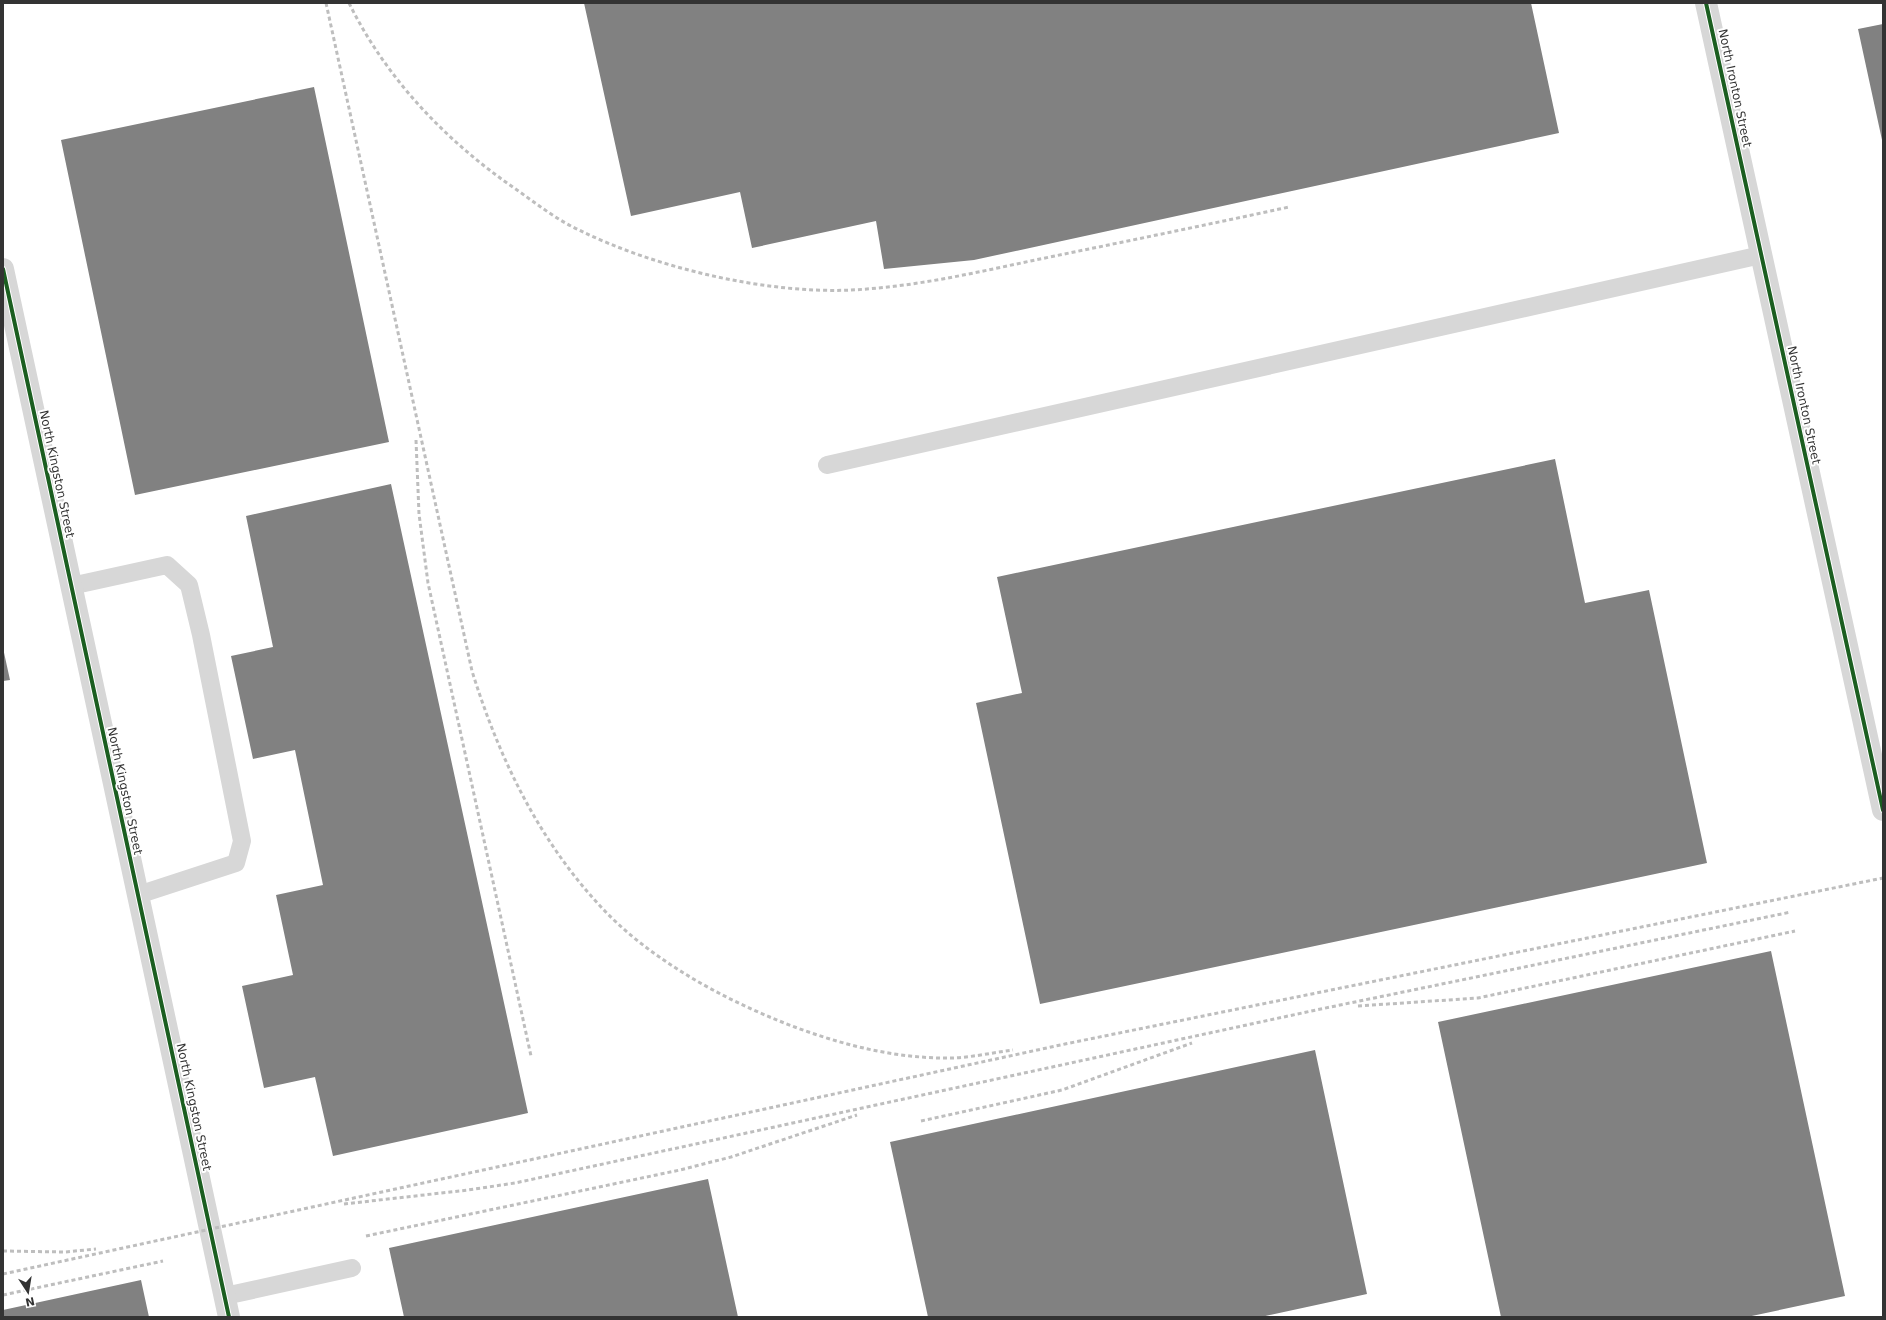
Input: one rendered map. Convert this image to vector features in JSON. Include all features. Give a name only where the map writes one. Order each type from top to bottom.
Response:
[{"type":"street","name":"North Ironton Street","points":[[1706,3],[1883,810]]},
{"type":"street","name":"North Kingston Street","points":[[3,269],[6,307],[71,586],[227,1307]]},
{"type":"lane","points":[[827,465],[1761,255]]},
{"type":"lane","points":[[71,586],[167,565],[188,585],[201,635],[242,841],[236,863],[138,895]]},
{"type":"lane","points":[[227,1307],[352,1268]]},
{"type":"building","points":[[584,3],[1531,3],[1559,133],[974,260],[884,269],[876,221],[752,248],[740,192],[631,216]]},
{"type":"building","points":[[1883,24],[1883,140],[1882,140],[1858,29]]},
{"type":"building","points":[[314,87],[389,442],[135,495],[61,140]]},
{"type":"building","points":[[1555,459],[1585,603],[1649,590],[1707,863],[1040,1004],[976,703],[1022,693],[997,577]]},
{"type":"building","points":[[391,484],[528,1113],[333,1156],[315,1077],[264,1088],[242,986],[293,975],[276,895],[323,885],[295,750],[253,759],[231,656],[273,647],[246,516]]},
{"type":"building","points":[[3,648],[10,680],[3,681]]},
{"type":"building","points":[[1771,951],[1845,1296],[1747,1317],[1501,1317],[1438,1022]]},
{"type":"building","points":[[1315,1050],[1367,1294],[1261,1317],[928,1317],[890,1142]]},
{"type":"building","points":[[708,1179],[738,1317],[404,1317],[389,1248]]},
{"type":"building","points":[[141,1280],[149,1317],[3,1317],[3,1310]]},
{"type":"railway","points":[[326,3],[472,671],[508,767],[540,827],[579,882],[602,908],[639,942],[681,972],[749,1008],[792,1026],[833,1040],[876,1051],[919,1057],[950,1058],[968,1057],[1013,1050]]},
{"type":"railway","points":[[349,3],[381,58],[400,83],[443,130],[491,171],[547,212],[579,230],[609,244],[642,256],[676,267],[712,276],[783,288],[818,290],[851,290],[899,286],[970,274],[1289,207]]},
{"type":"railway","points":[[416,440],[419,514],[428,583],[531,1056]]},
{"type":"railway","points":[[3,1274],[1065,1044],[1883,878]]},
{"type":"railway","points":[[344,1204],[468,1190],[515,1183],[1316,1010],[1791,912]]},
{"type":"railway","points":[[1358,1006],[1478,998],[1795,931]]},
{"type":"railway","points":[[921,1121],[1062,1090],[1192,1043]]},
{"type":"railway","points":[[366,1236],[680,1170],[731,1157],[857,1115]]},
{"type":"railway","points":[[3,1251],[65,1252],[96,1249]]},
{"type":"railway","points":[[3,1295],[163,1261]]},
{"type":"cycle path","points":[[1706,3],[1883,810]]},
{"type":"cycle path","points":[[3,269],[229,1317]]}]
